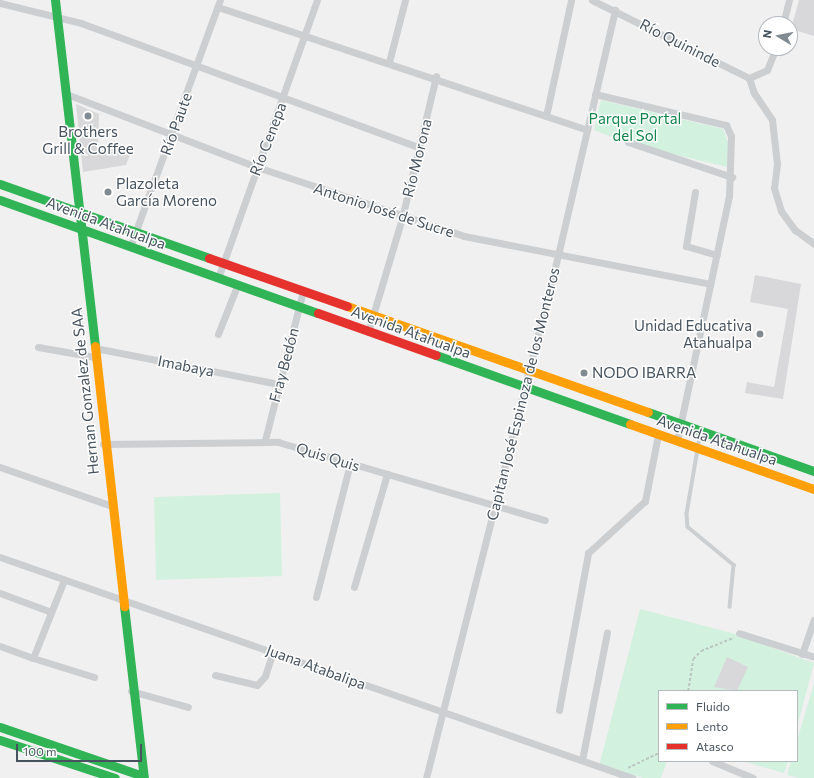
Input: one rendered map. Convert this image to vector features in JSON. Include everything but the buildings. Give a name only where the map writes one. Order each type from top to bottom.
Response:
[{"type":"main road","name":"Hernan Gonzalez de SAA","points":[[55,0],[69,95],[104,444],[112,506],[131,691],[144,777]]},
{"type":"main road","name":"Avenida Atahualpa","points":[[0,184],[814,471]]},
{"type":"main road","name":"Avenida Atahualpa","points":[[0,200],[524,388],[814,489]]},
{"type":"main road","points":[[0,727],[144,777]]},
{"type":"main road","points":[[0,740],[115,778]]},
{"type":"street","name":"Río Cenepa","points":[[218,278],[317,0]]},
{"type":"street","points":[[389,62],[405,0]]},
{"type":"street","points":[[546,116],[571,0]]},
{"type":"street","name":"Río Quininde","points":[[592,0],[615,10],[749,78]]},
{"type":"street","points":[[785,16],[789,0]]},
{"type":"street","points":[[0,3],[58,16],[197,64],[420,148]]},
{"type":"street","points":[[219,3],[389,62],[436,76],[587,130]]},
{"type":"street","name":"Río Paute","points":[[130,247],[219,3]]},
{"type":"street","name":"Capitan José Espinoza de los Monteros","points":[[426,778],[558,254],[615,10]]},
{"type":"street","points":[[773,56],[767,70],[749,78],[754,93],[772,120],[777,164],[774,188],[781,211],[795,230],[814,244]]},
{"type":"street","name":"Río Morona","points":[[368,332],[402,218],[420,148],[436,76]]},
{"type":"street","points":[[595,94],[726,125],[731,136],[732,176],[677,441]]},
{"type":"street","name":"Antonio José de Sucre","points":[[69,95],[258,167],[402,218],[464,236],[710,284]]},
{"type":"street","points":[[628,142],[732,176]]},
{"type":"street","points":[[695,192],[686,246],[717,254]]},
{"type":"street","points":[[218,334],[237,286]]},
{"type":"street","name":"Fray Bedón","points":[[265,440],[278,384],[303,291]]},
{"type":"street","name":"Imabaya","points":[[38,347],[95,352],[278,384]]},
{"type":"street","points":[[559,710],[588,553],[646,501],[658,435]]},
{"type":"street","name":"Quis Quis","points":[[104,444],[265,440],[545,520]]},
{"type":"street","points":[[316,597],[350,464]]},
{"type":"street","points":[[0,467],[112,506]]},
{"type":"street","points":[[354,587],[387,474]]},
{"type":"street","name":"Juana Atabalipa","points":[[0,557],[273,652],[442,713],[632,778]]},
{"type":"street","points":[[33,658],[64,580]]},
{"type":"street","points":[[0,593],[51,612]]},
{"type":"street","points":[[802,654],[814,620]]},
{"type":"street","points":[[582,760],[607,632]]},
{"type":"street","points":[[742,634],[814,657]]},
{"type":"street","points":[[0,646],[94,677]]},
{"type":"street","points":[[215,675],[257,685],[265,676],[273,652]]},
{"type":"street","points":[[131,691],[188,707]]},
{"type":"street","points":[[714,762],[753,778]]},
{"type":"lane","points":[[701,432],[696,447],[686,514],[688,527],[734,565],[730,607]]},
{"type":"path","points":[[688,690],[693,659],[701,650],[742,634]]},
{"type":"path","points":[[617,773],[658,753]]},
{"type":"green space","name":"Parque Portal del Sol","points":[[601,100],[723,129],[729,144],[728,167],[629,144],[594,130]]},
{"type":"green space","points":[[280,493],[282,576],[156,580],[154,497]]},
{"type":"green space","points":[[640,609],[732,633],[814,663],[798,723],[798,690],[658,690],[658,762],[667,762],[661,778],[644,778],[599,766]]},
{"type":"green space","points":[[814,683],[814,778],[799,778],[787,775],[791,762],[798,762],[798,738]]},
{"type":"green space","points":[[746,762],[788,762],[784,773]]},
{"type":"traffic: fast","points":[[55,0],[95,346]]},
{"type":"traffic: fast","points":[[0,184],[209,258]]},
{"type":"traffic: fast","points":[[0,200],[318,313]]},
{"type":"traffic: fast","points":[[436,355],[630,424]]},
{"type":"traffic: fast","points":[[648,412],[814,471]]},
{"type":"traffic: fast","points":[[124,606],[144,778]]},
{"type":"traffic: fast","points":[[0,727],[143,776]]},
{"type":"traffic: fast","points":[[0,740],[115,778]]},
{"type":"traffic: slow","points":[[347,306],[648,412]]},
{"type":"traffic: slow","points":[[95,346],[124,606]]},
{"type":"traffic: slow","points":[[630,424],[814,489]]},
{"type":"traffic: jam","points":[[209,258],[347,306]]},
{"type":"traffic: jam","points":[[318,313],[436,355]]},
{"type":"place","name":"Brothers Grill & Coffee","points":[[88,116]]},
{"type":"place","name":"Plazoleta García Moreno","points":[[108,192]]},
{"type":"place","name":"Unidad Educativa Atahualpa","points":[[760,334]]},
{"type":"place","name":"NODO IBARRA","points":[[584,373]]}]
